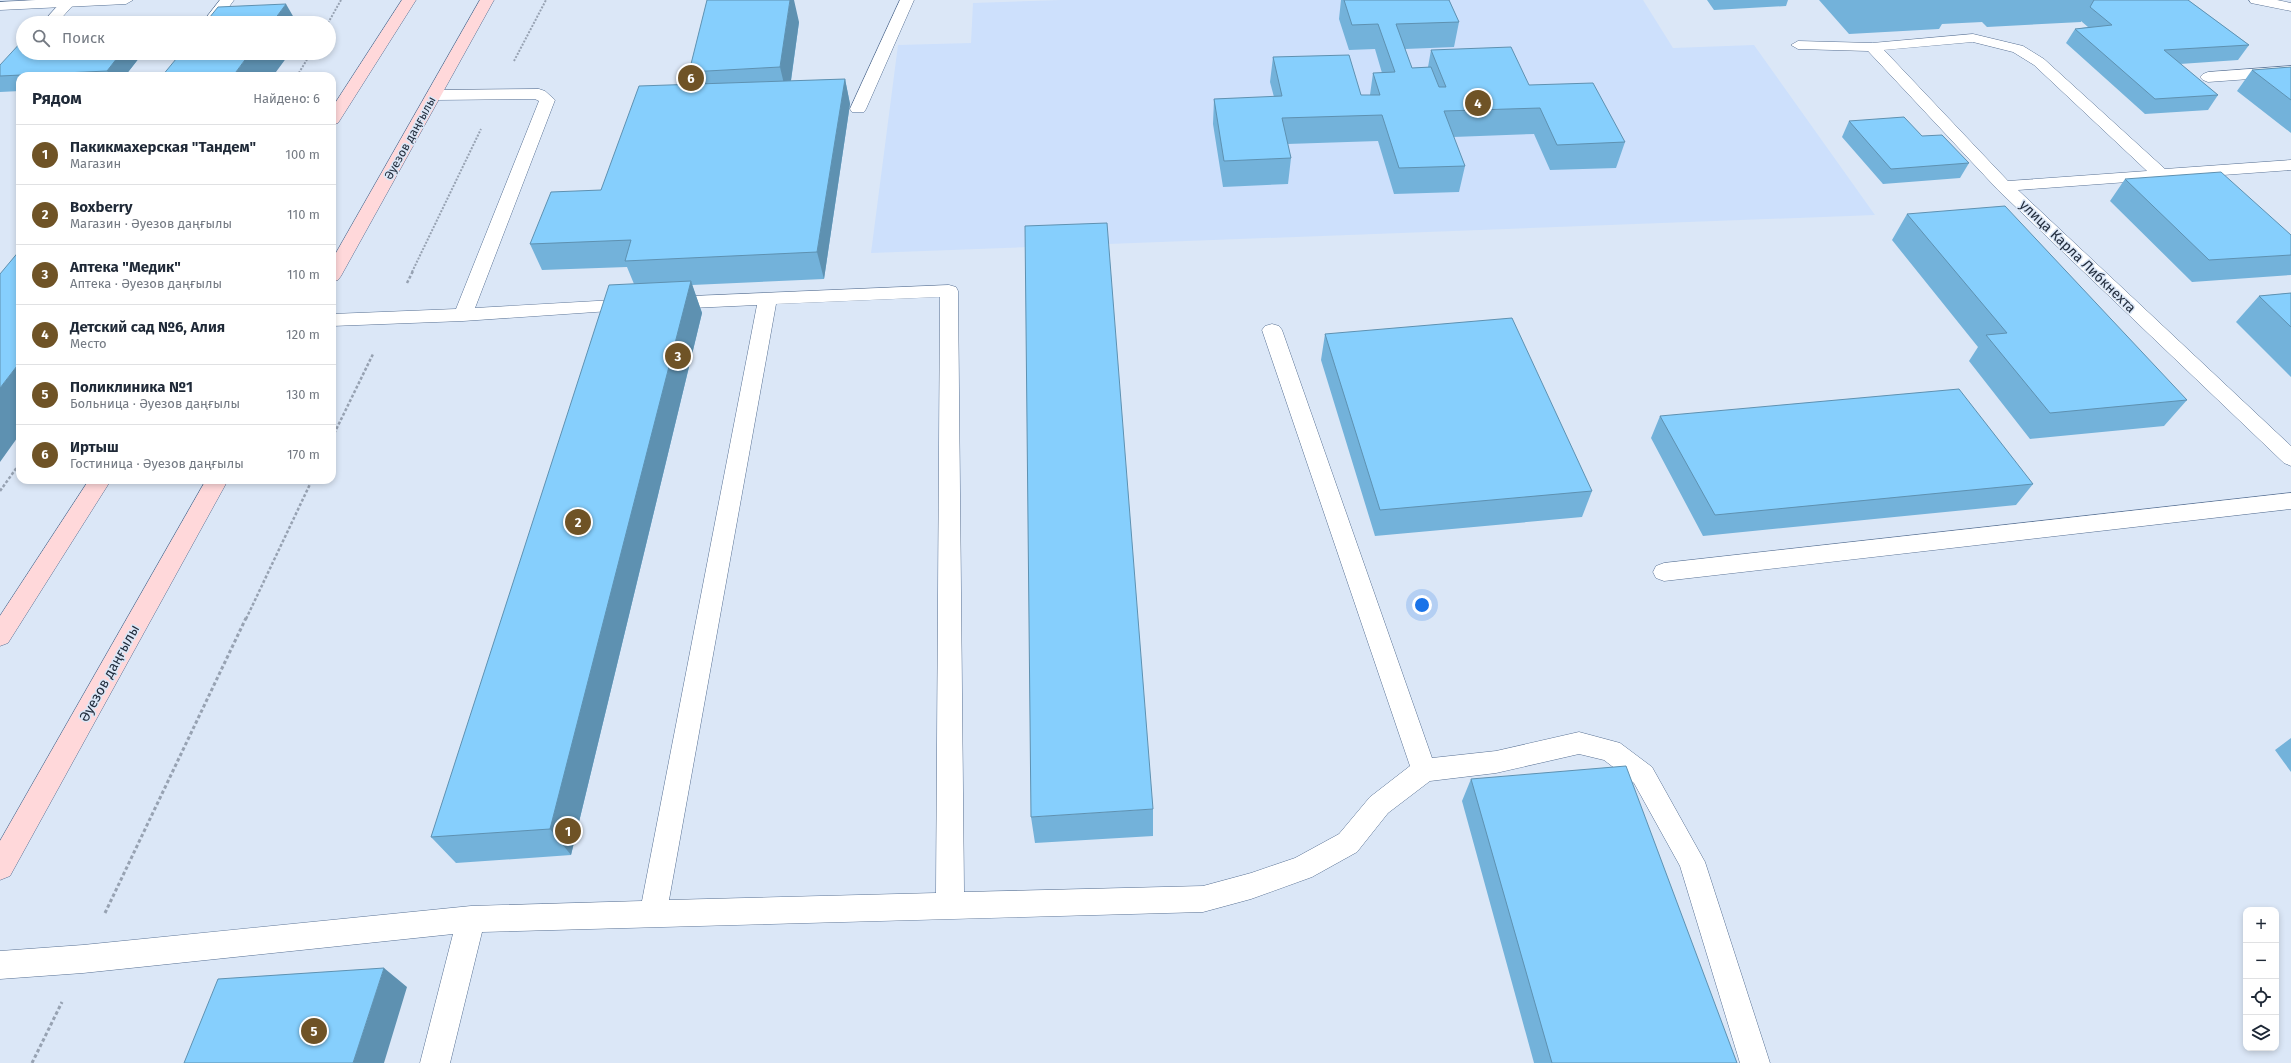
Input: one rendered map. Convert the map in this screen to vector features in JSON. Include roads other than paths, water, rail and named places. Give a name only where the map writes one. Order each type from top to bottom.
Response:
[{"type":"main road","points":[[336,114],[409,0]]},
{"type":"main road","name":"Әуезов даңғылы","points":[[336,269],[487,0]]},
{"type":"main road","points":[[0,636],[97,484]]},
{"type":"main road","name":"Әуезов даңғылы","points":[[0,867],[215,484]]},
{"type":"street","points":[[0,6],[126,0]]},
{"type":"street","points":[[214,16],[227,0]]},
{"type":"street","points":[[858,109],[907,0]]},
{"type":"street","points":[[2256,0],[2291,7]]},
{"type":"street","points":[[56,16],[68,3]]},
{"type":"street","points":[[1798,45],[1872,47],[1973,38],[2018,49],[2039,62],[2160,174]]},
{"type":"street","name":"улица Карла Либкнехта","points":[[1872,47],[2004,186],[2289,454]]},
{"type":"street","points":[[2208,77],[2291,71]]},
{"type":"street","points":[[434,95],[539,94],[548,100],[463,315]]},
{"type":"street","points":[[2004,186],[2291,165]]},
{"type":"street","points":[[336,320],[389,319],[768,298],[949,291],[950,906]]},
{"type":"street","points":[[653,915],[768,298]]},
{"type":"street","points":[[1272,330],[1424,770]]},
{"type":"street","points":[[1664,572],[2291,501]]},
{"type":"street","points":[[0,965],[84,959],[471,919],[1203,899],[1251,886],[1302,868],[1348,843],[1379,805],[1424,770],[1496,762],[1579,742],[1611,751],[1643,775],[1692,862],[1755,1063]]},
{"type":"street","points":[[436,1063],[471,919]]},
{"type":"place","name":"Иртыш","points":[[691,78]]},
{"type":"place","name":"Детский сад №6, Алия","points":[[1478,103]]},
{"type":"place","name":"Аптека \"Медик\"","points":[[678,356]]},
{"type":"place","name":"Boxberry","points":[[578,522]]},
{"type":"place","name":"Пакикмахерская \"Тандем\"","points":[[568,831]]},
{"type":"place","name":"Поликлиника №1","points":[[314,1031]]}]
